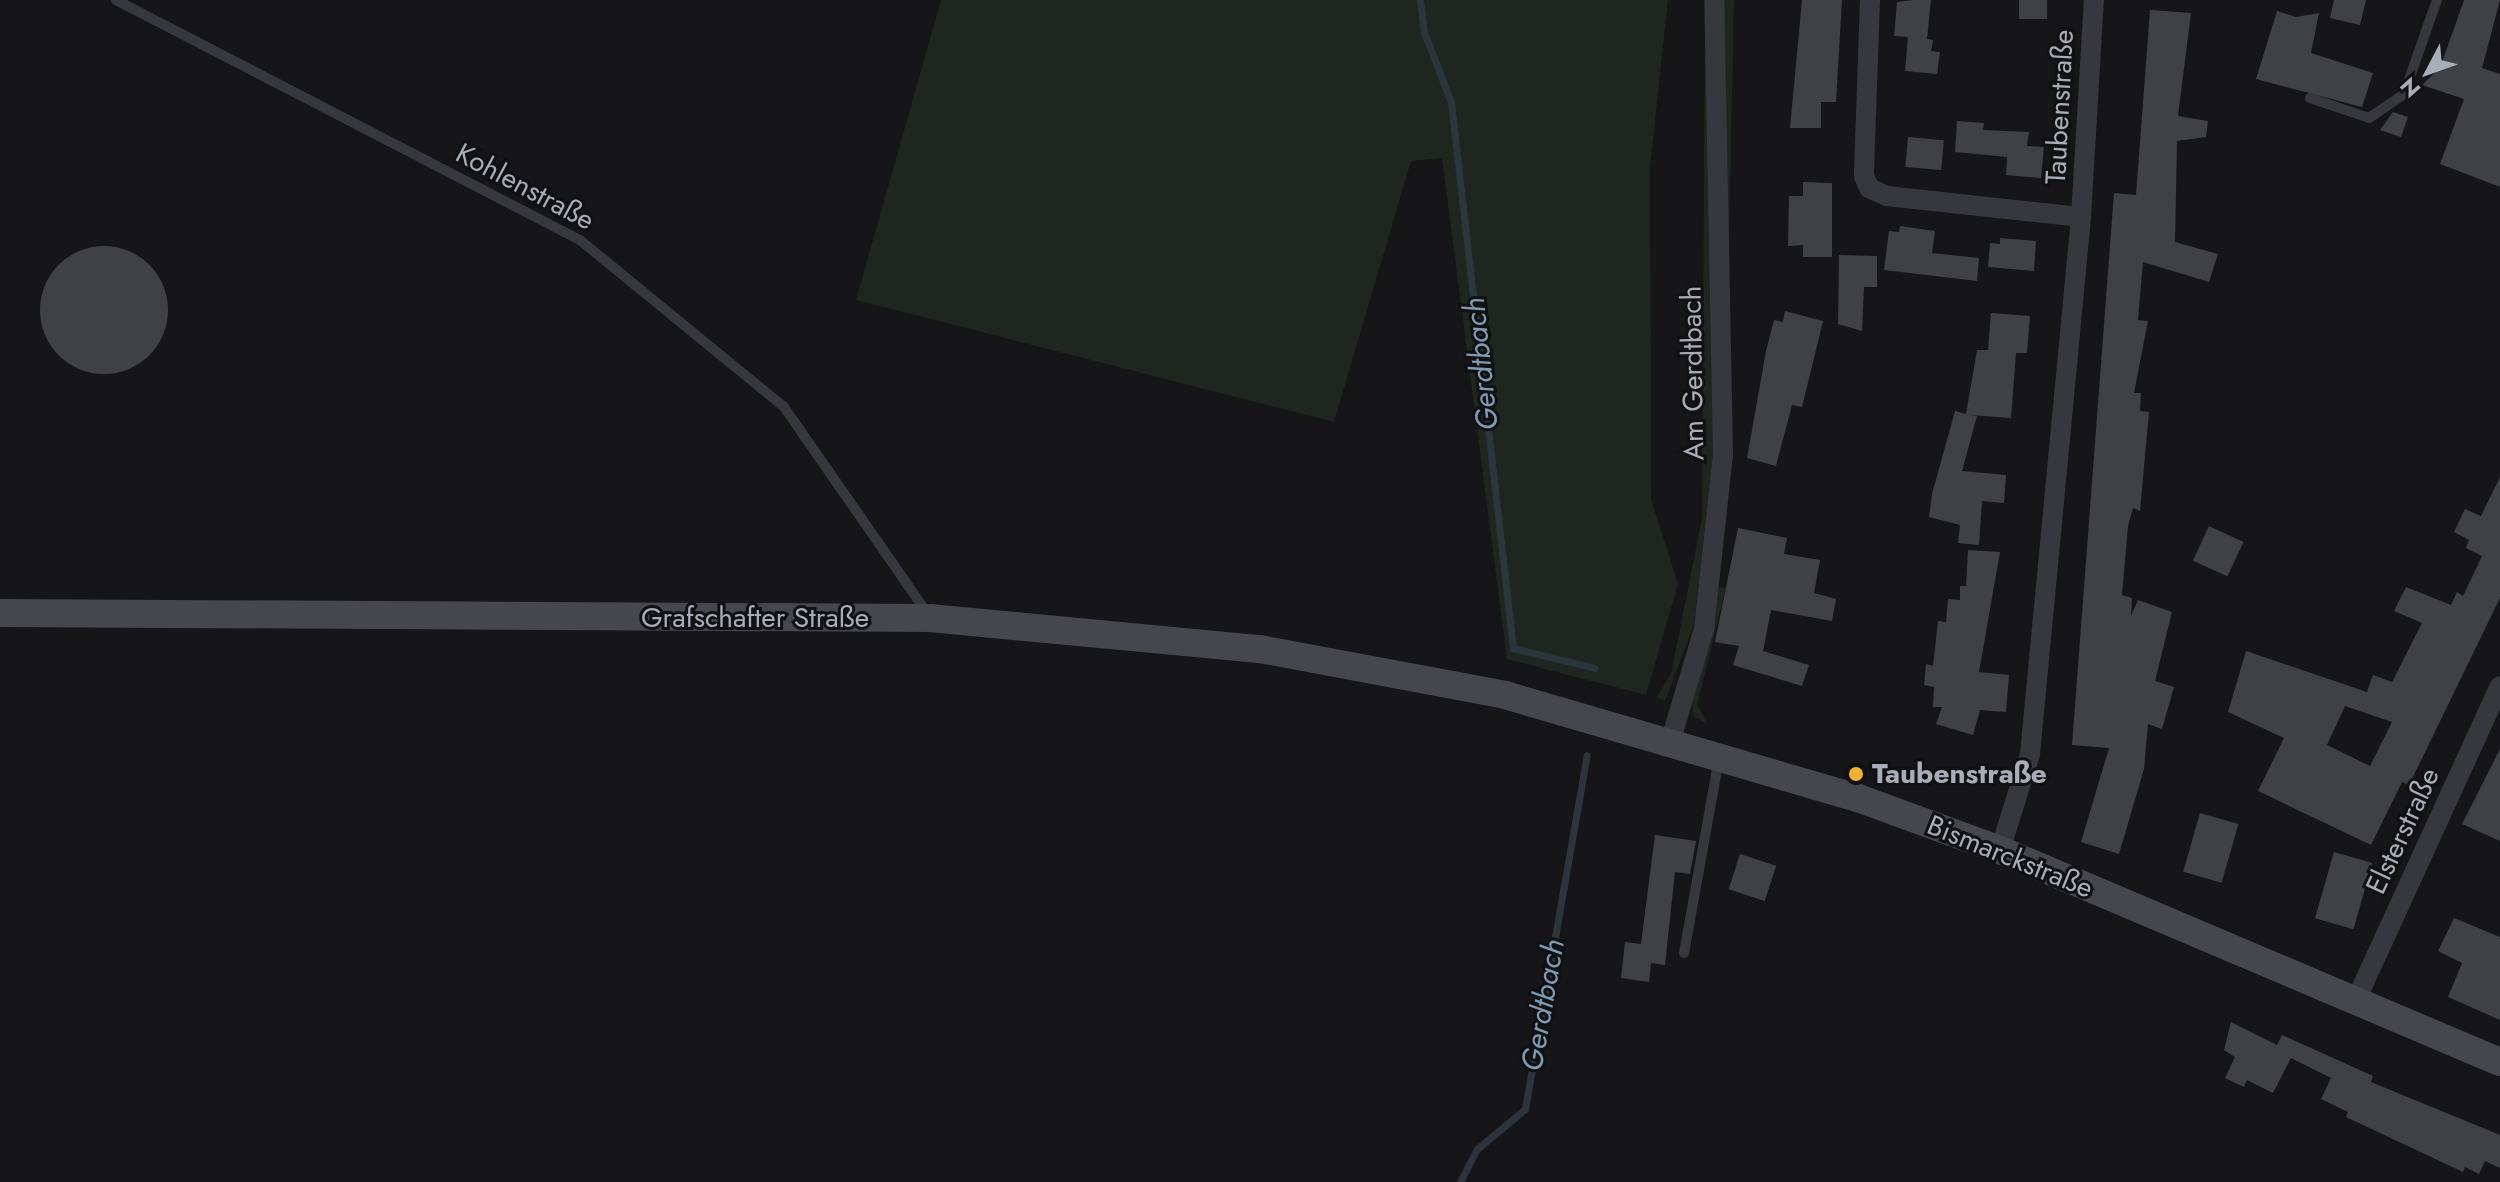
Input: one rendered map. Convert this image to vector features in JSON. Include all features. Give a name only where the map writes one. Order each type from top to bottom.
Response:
[{"type":"main road","name":"Grafschafter Straße","points":[[0,613],[930,618],[1260,649],[1505,695]]},
{"type":"main road","name":"Bismarckstraße","points":[[1505,695],[1719,754],[2000,850],[2500,1062]]},
{"type":"street","name":"Am Gerdtbach","points":[[1671,739],[1704,629],[1723,454],[1714,0]]},
{"type":"street","name":"Taubenstraße","points":[[1870,0],[1864,176],[1869,188],[1887,196],[2081,217]]},
{"type":"street","name":"Taubenstraße","points":[[2000,850],[2030,754],[2081,217],[2094,0]]},
{"type":"street","name":"Elsterstraße","points":[[2356,1000],[2500,686]]},
{"type":"lane","name":"Kohlenstraße","points":[[116,0],[580,240],[784,407],[930,618]]},
{"type":"lane","points":[[2310,98],[2369,118],[2404,94],[2437,0]]},
{"type":"lane","points":[[1684,953],[1719,754]]},
{"type":"shaded area","points":[[941,0],[1668,0],[1650,167],[1651,499],[1678,584],[1646,695],[1507,659],[1442,158],[1411,161],[1334,422],[856,300]]},
{"type":"shaded area","points":[[1720,0],[1734,0],[1728,287]]},
{"type":"shaded area","points":[[1705,19],[1714,448],[1694,625],[1665,701],[1657,697],[1671,674],[1702,518]]},
{"type":"shaded area","points":[[1719,587],[1726,588],[1697,705],[1708,724],[1693,716],[1692,697]]},
{"type":"building","points":[[1802,0],[1842,0],[1836,102],[1821,102],[1821,128],[1790,128]]},
{"type":"building","points":[[1931,0],[1927,39],[1933,40],[1931,51],[1940,52],[1937,74],[1905,71],[1908,37],[1894,36],[1897,2]]},
{"type":"building","points":[[2019,0],[2047,0],[2047,19],[2019,19]]},
{"type":"building","points":[[2334,0],[2366,0],[2360,25],[2330,18]]},
{"type":"building","points":[[2464,0],[2500,0],[2482,68],[2500,74],[2500,187],[2440,164],[2464,99],[2422,85],[2440,68]]},
{"type":"building","points":[[2150,10],[2191,13],[2178,116],[2208,121],[2206,137],[2177,141],[2175,242],[2218,254],[2209,282],[2143,262],[2138,320],[2148,321],[2134,393],[2141,393],[2140,411],[2149,412],[2140,511],[2133,508],[2128,526],[2122,595],[2132,598],[2131,616],[2138,600],[2172,612],[2155,681],[2174,687],[2162,729],[2148,724],[2144,769],[2119,854],[2081,842],[2109,748],[2072,745],[2114,193],[2136,195]]},
{"type":"building","points":[[2277,11],[2296,17],[2319,13],[2311,53],[2373,73],[2362,107],[2256,79]]},
{"type":"building","points":[[2393,112],[2408,117],[2401,137],[2380,130]]},
{"type":"building","points":[[1957,121],[1984,123],[1983,130],[2029,132],[2027,146],[2044,147],[2041,178],[2006,175],[2007,157],[1955,152]]},
{"type":"building","points":[[1908,137],[1944,140],[1941,170],[1905,167]]},
{"type":"building","points":[[1803,182],[1832,183],[1832,257],[1803,257],[1803,245],[1788,246],[1789,196],[1803,196]]},
{"type":"building","points":[[1900,226],[1935,231],[1932,253],[1979,258],[1977,281],[1884,270],[1889,231],[1899,232]]},
{"type":"building","points":[[2000,238],[2036,241],[2034,271],[1988,267],[1990,243],[2000,244]]},
{"type":"building","points":[[104,246],[129,251],[149,265],[163,285],[168,310],[163,335],[149,355],[129,369],[104,374],[79,369],[59,355],[45,335],[40,310],[45,285],[59,265],[79,251]]},
{"type":"building","points":[[1839,255],[1877,256],[1877,287],[1864,287],[1862,331],[1838,324]]},
{"type":"building","points":[[1785,311],[1823,321],[1802,407],[1792,405],[1776,466],[1747,458],[1774,320],[1783,322]]},
{"type":"building","points":[[1991,313],[2030,316],[2027,353],[2016,353],[2011,418],[1970,415],[1977,416],[1962,471],[2006,475],[2004,503],[1982,501],[1979,545],[1958,543],[1960,525],[1929,517],[1932,494],[1955,411],[1966,414],[1977,350],[1988,350]]},
{"type":"building","points":[[2500,477],[2500,598],[2409,785],[2402,782],[2371,845],[2258,791],[2284,738],[2228,712],[2246,651],[2367,692],[2373,675],[2392,682],[2422,623],[2394,611],[2406,587],[2451,605],[2457,592],[2463,596],[2482,556],[2466,548],[2469,540],[2454,532],[2465,509],[2481,516]],"holes":[[[2345,706],[2392,722],[2370,766],[2327,745]]]},
{"type":"building","points":[[2209,526],[2243,542],[2227,576],[2193,560]]},
{"type":"building","points":[[1738,528],[1787,538],[1784,554],[1820,560],[1814,593],[1836,599],[1832,621],[1771,610],[1763,651],[1809,665],[1802,686],[1733,665],[1739,646],[1715,642]]},
{"type":"building","points":[[1968,550],[2000,552],[1979,672],[2009,675],[2006,712],[1980,710],[1973,735],[1936,724],[1942,707],[1933,707],[1934,687],[1924,685],[1926,664],[1933,666],[1938,621],[1946,622],[1948,599],[1960,600],[1960,586],[1966,586]]},
{"type":"building","points":[[2500,749],[2500,841],[2462,824]]},
{"type":"building","points":[[2200,813],[2238,824],[2222,883],[2183,872]]},
{"type":"building","points":[[1655,835],[1696,841],[1690,874],[1675,872],[1665,965],[1651,963],[1649,982],[1621,978],[1625,942],[1641,944]]},
{"type":"building","points":[[2334,852],[2372,863],[2353,929],[2315,918]]},
{"type":"building","points":[[1740,854],[1776,866],[1765,901],[1729,889]]},
{"type":"building","points":[[2454,918],[2500,937],[2500,1020],[2448,997],[2462,963],[2438,951]]},
{"type":"building","points":[[2231,1022],[2277,1045],[2282,1035],[2373,1076],[2371,1082],[2500,1135],[2500,1168],[2485,1161],[2479,1174],[2465,1167],[2463,1172],[2346,1117],[2348,1112],[2321,1099],[2331,1078],[2291,1058],[2273,1093],[2247,1080],[2244,1087],[2225,1078],[2235,1057],[2224,1050]]},
{"type":"waterway","name":"Gerdtbach","points":[[1420,0],[1424,32],[1451,102],[1513,648],[1595,668]]},
{"type":"waterway","name":"Gerdtbach","points":[[1460,1182],[1477,1149],[1525,1109],[1587,755]]},
{"type":"place","name":"Taubenstraße","points":[[1856,774]]}]
